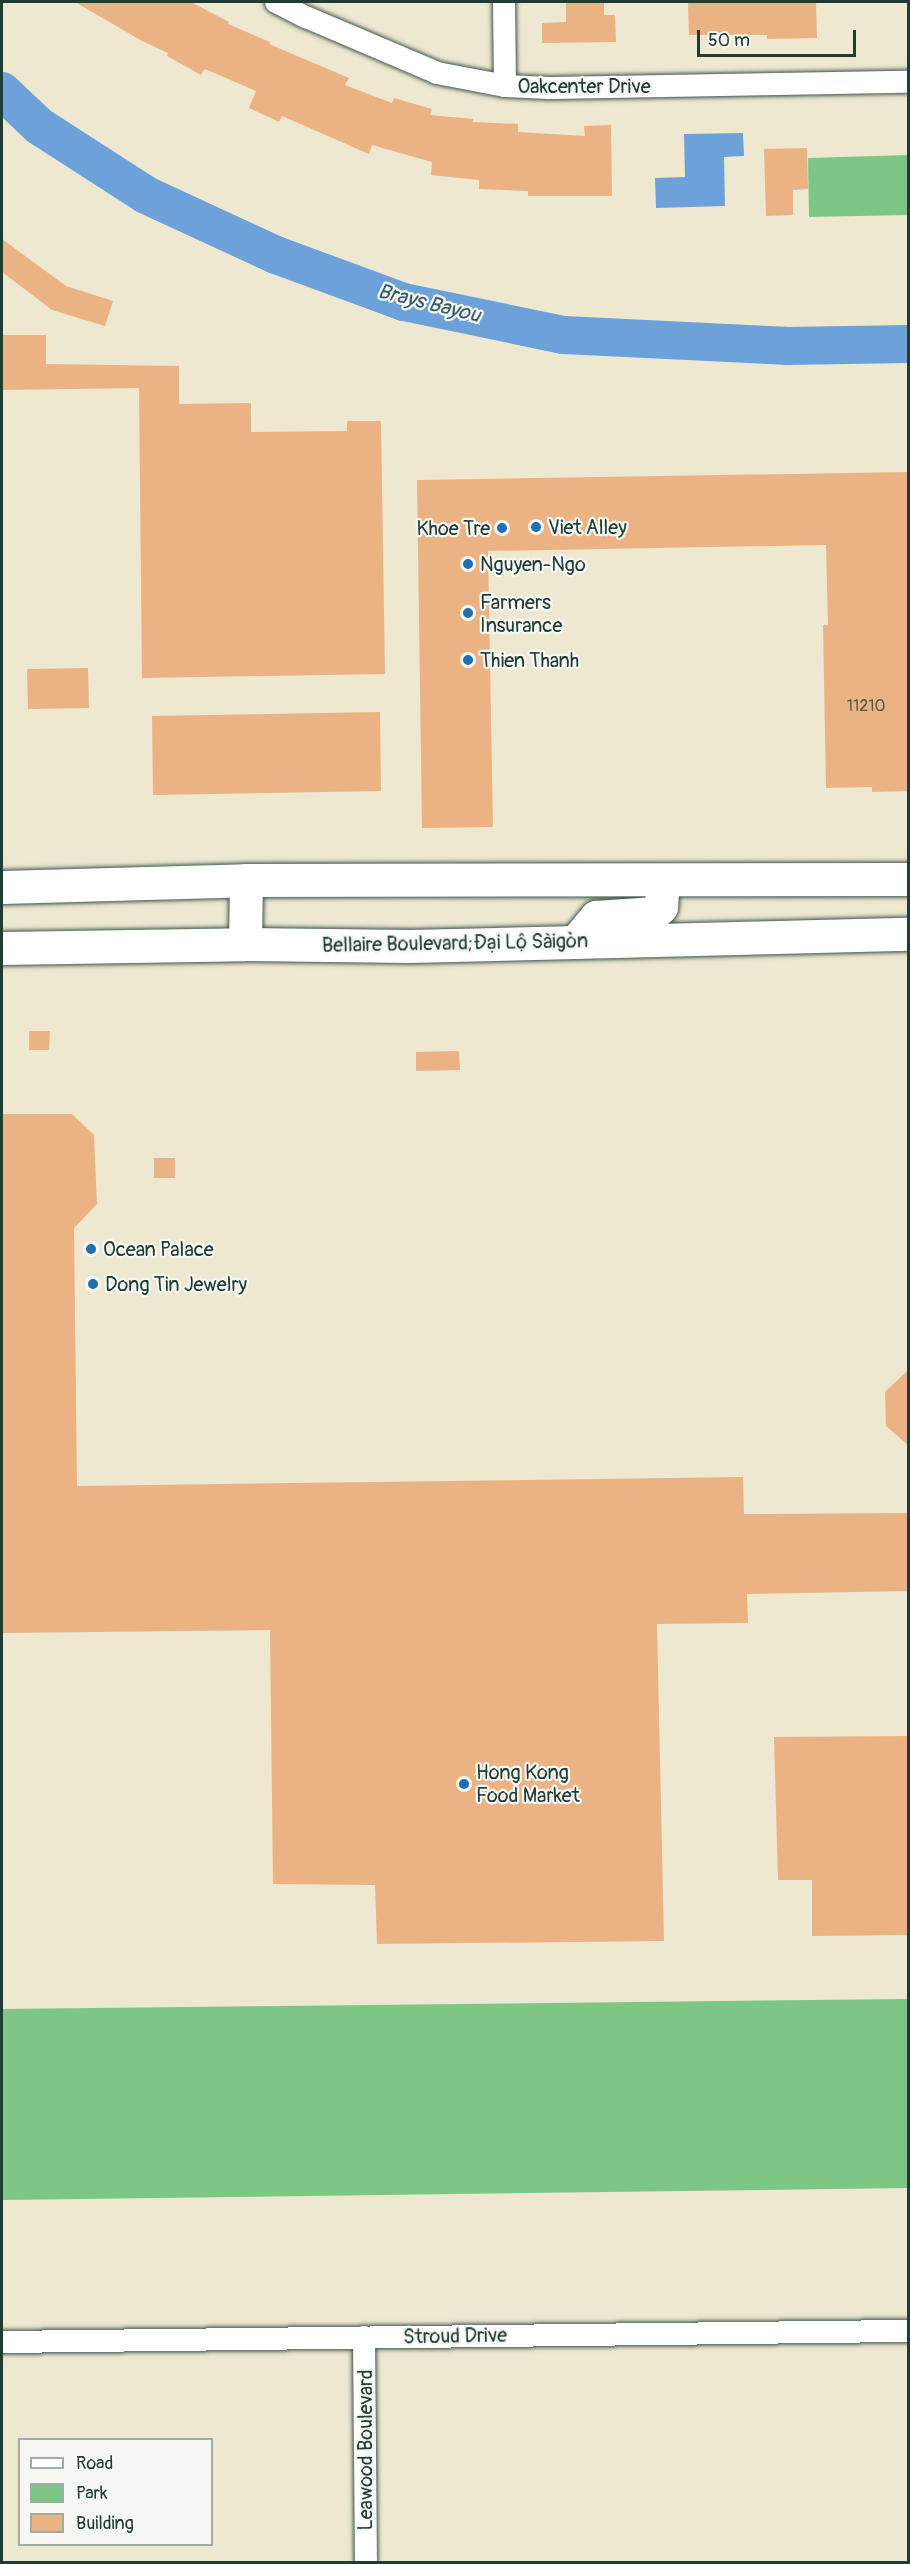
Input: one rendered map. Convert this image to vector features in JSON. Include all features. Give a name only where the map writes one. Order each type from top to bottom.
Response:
[{"type":"main road","points":[[2,887],[246,880],[909,879]]},
{"type":"main road","points":[[245,944],[246,880]]},
{"type":"main road","points":[[575,942],[596,917],[654,913],[662,907],[663,880]]},
{"type":"main road","name":"Bellaire Boulevard;Đại Lộ Sàigòn","points":[[2,948],[245,944],[410,946],[909,934]]},
{"type":"street","name":"Oakcenter Drive","points":[[276,2],[437,73],[505,86],[549,88],[909,82]]},
{"type":"street","points":[[504,2],[505,86]]},
{"type":"street","name":"Stroud Drive","points":[[2,2342],[909,2331]]},
{"type":"street","name":"Leawood Boulevard","points":[[364,2337],[366,2562]]},
{"type":"green space","points":[[908,155],[908,215],[809,217],[808,158]]},
{"type":"green space","points":[[908,1999],[908,2188],[2,2200],[2,2009]]},
{"type":"water","points":[[743,133],[744,156],[724,157],[725,206],[656,208],[655,178],[685,177],[684,134]]},
{"type":"building","points":[[75,2],[191,2],[229,22],[228,24],[270,42],[269,44],[349,78],[345,85],[392,103],[394,98],[432,109],[430,115],[473,119],[473,122],[518,124],[518,132],[585,136],[584,126],[611,125],[612,196],[528,196],[528,191],[479,189],[479,180],[431,175],[432,162],[372,145],[369,154],[282,116],[279,122],[249,108],[256,91],[205,69],[201,75],[167,56],[168,53],[142,41]]},
{"type":"building","points":[[566,2],[604,2],[604,15],[615,15],[616,42],[542,43],[542,23],[566,22]]},
{"type":"building","points":[[688,2],[816,2],[817,38],[767,39],[767,35],[689,35]]},
{"type":"building","points":[[807,148],[808,189],[793,190],[793,215],[766,216],[764,149]]},
{"type":"building","points":[[2,239],[66,286],[113,301],[105,326],[52,310],[2,272]]},
{"type":"building","points":[[2,335],[46,335],[46,364],[179,366],[179,404],[251,403],[251,432],[347,431],[347,421],[381,421],[385,674],[142,678],[139,388],[2,390]]},
{"type":"building","points":[[909,472],[909,791],[872,792],[872,787],[826,788],[823,625],[828,625],[826,545],[488,551],[493,827],[422,828],[417,480]]},
{"type":"building","points":[[88,668],[89,708],[28,709],[27,669]]},
{"type":"building","points":[[380,712],[381,791],[153,795],[152,716]]},
{"type":"building","points":[[29,1031],[50,1031],[49,1050],[29,1050]]},
{"type":"building","points":[[459,1051],[460,1070],[416,1071],[416,1052]]},
{"type":"building","points":[[2,1114],[72,1114],[94,1135],[97,1204],[74,1228],[77,1486],[743,1477],[744,1514],[909,1513],[909,1591],[747,1594],[748,1623],[657,1624],[664,1941],[377,1944],[375,1885],[273,1884],[270,1630],[2,1633]]},
{"type":"building","points":[[154,1158],[175,1158],[175,1178],[154,1178]]},
{"type":"building","points":[[909,1369],[909,1446],[886,1426],[885,1392]]},
{"type":"building","points":[[909,1736],[909,1935],[812,1936],[812,1880],[778,1880],[774,1737]]},
{"type":"waterway","name":"Brays Bayou","points":[[2,91],[39,126],[146,195],[276,255],[404,302],[564,335],[786,346],[908,344]]},
{"type":"place","name":"Viet Alley","points":[[536,527]]},
{"type":"place","name":"Khoe Tre","points":[[502,528]]},
{"type":"place","name":"Nguyen-Ngo","points":[[468,564]]},
{"type":"place","name":"Farmers Insurance","points":[[468,613]]},
{"type":"place","name":"Thien Thanh","points":[[468,660]]},
{"type":"place","name":"Ocean Palace","points":[[91,1249]]},
{"type":"place","name":"Dong Tin Jewelry","points":[[93,1284]]},
{"type":"place","name":"Hong Kong Food Market","points":[[464,1784]]}]
